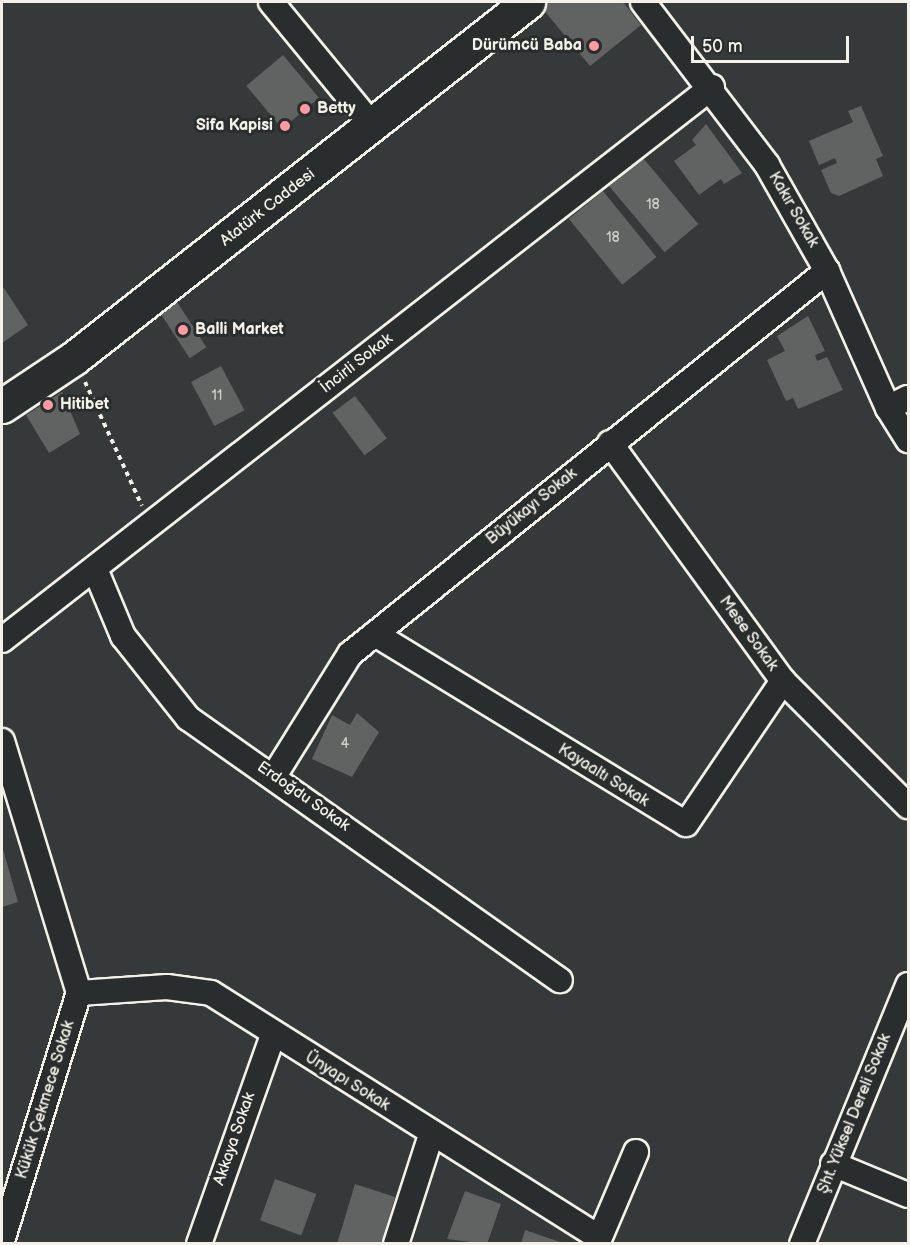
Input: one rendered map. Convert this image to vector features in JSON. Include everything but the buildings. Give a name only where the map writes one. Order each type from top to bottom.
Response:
[{"type":"main road","name":"Atatürk Caddesi","points":[[2,406],[74,358],[528,2]]},
{"type":"street","name":"Kakır Sokak","points":[[643,2],[712,87],[767,165],[898,403],[909,440]]},
{"type":"street","points":[[278,4],[372,125]]},
{"type":"street","name":"İncirli Sokak","points":[[2,640],[712,87]]},
{"type":"street","name":"Büyükayı Sokak","points":[[274,776],[350,654],[827,271]]},
{"type":"street","name":"Mese Sokak","points":[[610,443],[783,681],[909,806]]},
{"type":"street","name":"Erdoğdu Sokak","points":[[95,569],[123,636],[157,683],[188,718],[274,776],[560,980]]},
{"type":"street","name":"Kayaaltı Sokak","points":[[375,634],[686,824],[783,681]]},
{"type":"street","points":[[2,741],[79,993]]},
{"type":"street","name":"Şht. Yüksel Dereli Sokak","points":[[802,1244],[834,1164],[903,1011],[909,985]]},
{"type":"street","name":"Ünyapı Sokak","points":[[79,993],[167,987],[211,993],[273,1035],[598,1240]]},
{"type":"street","name":"Kükük Çekmece Sokak","points":[[2,1241],[79,993]]},
{"type":"street","name":"Akkaya Sokak","points":[[199,1244],[273,1035]]},
{"type":"street","points":[[396,1244],[431,1135]]},
{"type":"street","points":[[598,1240],[636,1152]]},
{"type":"street","points":[[834,1164],[909,1195]]},
{"type":"path","points":[[74,358],[151,526]]},
{"type":"place","name":"Dürümcü Baba","points":[[594,46]]},
{"type":"place","name":"Betty","points":[[305,109]]},
{"type":"place","name":"Sifa Kapisi","points":[[285,126]]},
{"type":"place","name":"Balli Market","points":[[183,330]]},
{"type":"place","name":"Hitibet","points":[[48,405]]}]
